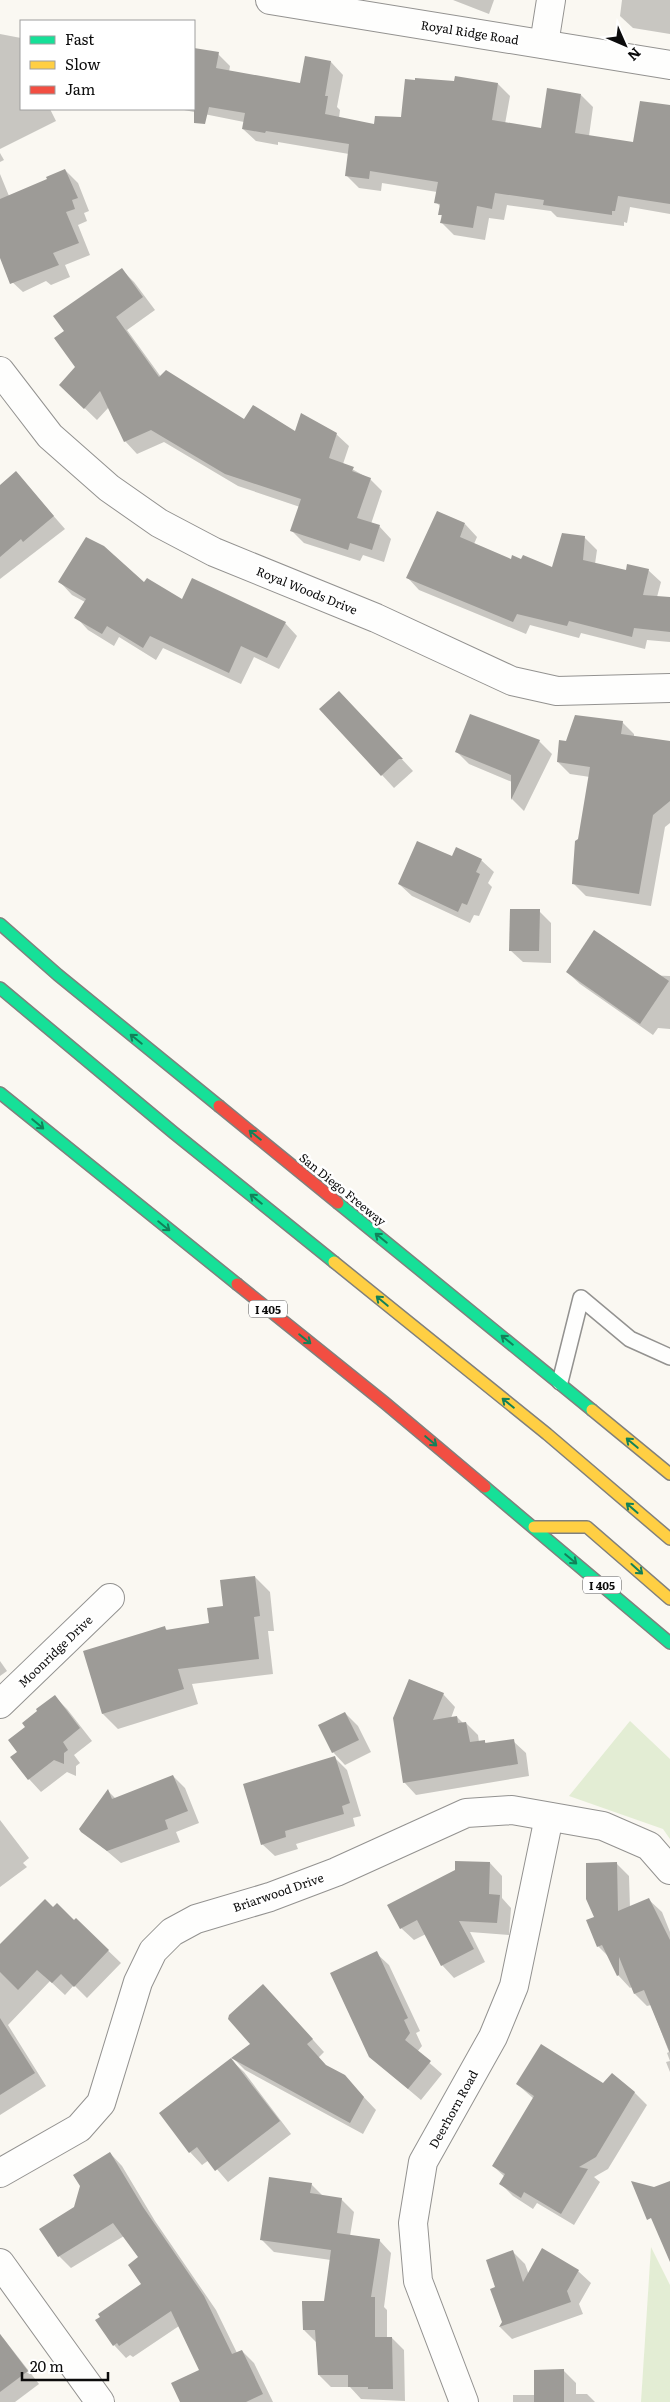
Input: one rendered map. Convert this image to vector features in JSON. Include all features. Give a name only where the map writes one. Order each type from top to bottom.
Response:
[{"type":"highway","name":"San Diego Freeway","points":[[0,924],[58,975],[560,1382],[670,1474]]},
{"type":"highway","points":[[0,988],[174,1133],[547,1434],[670,1539]]},
{"type":"highway","name":"I 405","points":[[0,1093],[385,1403],[670,1643]]},
{"type":"highway","points":[[534,1527],[587,1527],[670,1598]]},
{"type":"street","name":"Royal Ridge Road","points":[[270,0],[544,44],[636,62],[670,66]]},
{"type":"street","points":[[544,44],[552,0]]},
{"type":"street","name":"Royal Woods Drive","points":[[0,371],[50,436],[109,488],[159,523],[214,552],[376,618],[512,681],[557,691],[670,688]]},
{"type":"street","name":"Moonridge Drive","points":[[0,1704],[110,1598]]},
{"type":"street","name":"Briarwood Drive","points":[[0,2173],[79,2128],[101,2103],[138,1982],[152,1951],[172,1932],[196,1919],[270,1897],[336,1872],[466,1813],[512,1810],[603,1826],[649,1846],[670,1870]]},
{"type":"street","name":"Deerhorn Road","points":[[464,2402],[418,2282],[413,2223],[423,2162],[493,2037],[514,1986],[549,1817]]},
{"type":"street","points":[[0,2263],[100,2402]]},
{"type":"lane","points":[[560,1382],[581,1298],[630,1339],[670,1357]]},
{"type":"green space","points":[[630,1721],[670,1759],[670,1839],[663,1829],[569,1796]]},
{"type":"green space","points":[[651,2247],[670,2285],[670,2402],[641,2402]]},
{"type":"building","points":[[195,48],[219,52],[216,68],[300,83],[305,56],[331,61],[325,96],[328,96],[325,114],[374,124],[375,116],[401,117],[405,79],[415,80],[415,78],[454,81],[455,76],[498,83],[492,120],[541,128],[547,88],[581,94],[575,133],[633,142],[640,101],[670,105],[670,204],[618,196],[615,211],[612,211],[612,215],[543,205],[544,200],[495,193],[492,209],[477,206],[473,228],[440,223],[442,215],[438,215],[440,204],[434,203],[438,182],[370,171],[369,179],[345,176],[349,144],[242,129],[245,113],[209,107],[205,124],[194,123]]},
{"type":"building","points":[[65,169],[78,198],[72,200],[75,209],[66,212],[79,243],[53,253],[59,265],[10,284],[0,258],[0,199],[47,179],[46,177]]},
{"type":"building","points":[[122,268],[143,297],[116,317],[159,377],[166,370],[244,419],[253,405],[295,431],[301,413],[337,433],[329,458],[354,467],[352,471],[371,478],[357,518],[380,525],[372,550],[350,543],[348,550],[290,531],[301,499],[225,474],[151,430],[124,442],[100,391],[84,409],[59,385],[75,367],[54,338],[64,331],[53,316]]},
{"type":"building","points":[[16,471],[54,516],[23,542],[21,539],[0,557],[0,485]]},
{"type":"building","points":[[437,511],[465,523],[460,537],[511,559],[512,555],[521,559],[523,555],[552,567],[562,533],[585,536],[583,560],[626,570],[627,564],[649,569],[643,595],[670,597],[670,632],[634,628],[632,637],[569,621],[567,626],[517,614],[513,622],[406,578]]},
{"type":"building","points":[[86,537],[104,546],[144,582],[147,578],[182,599],[192,578],[286,622],[267,658],[241,646],[229,673],[150,636],[143,648],[107,626],[102,634],[74,618],[86,599],[58,582]]},
{"type":"building","points":[[339,691],[403,759],[399,759],[381,776],[319,709]]},
{"type":"building","points":[[470,714],[540,740],[511,800],[511,775],[455,752]]},
{"type":"building","points":[[575,715],[623,721],[621,734],[670,741],[670,801],[653,815],[639,894],[572,884],[575,841],[578,839],[590,767],[557,762],[559,740],[566,741]]},
{"type":"building","points":[[417,841],[452,856],[456,847],[482,859],[476,872],[480,874],[467,905],[462,903],[458,912],[398,884]]},
{"type":"building","points":[[510,909],[540,909],[539,951],[509,951]]},
{"type":"building","points":[[594,930],[669,981],[640,1024],[566,972]]},
{"type":"building","points":[[255,1576],[260,1616],[254,1617],[259,1659],[178,1669],[184,1689],[102,1714],[83,1651],[165,1626],[166,1630],[209,1623],[207,1608],[223,1606],[220,1580]]},
{"type":"building","points":[[409,1679],[444,1693],[433,1720],[457,1716],[458,1723],[466,1722],[470,1742],[485,1740],[485,1743],[514,1739],[518,1764],[403,1783],[393,1718]]},
{"type":"building","points":[[55,1695],[80,1728],[63,1742],[68,1750],[64,1753],[64,1764],[54,1760],[28,1780],[10,1757],[17,1752],[8,1740],[25,1727],[22,1723],[37,1711],[36,1709]]},
{"type":"building","points":[[345,1712],[359,1740],[332,1753],[318,1725]]},
{"type":"building","points":[[335,1756],[350,1803],[342,1806],[344,1814],[285,1831],[286,1837],[261,1845],[243,1784]]},
{"type":"building","points":[[173,1775],[188,1811],[165,1820],[168,1829],[107,1851],[79,1829],[108,1789],[112,1799]]},
{"type":"building","points":[[455,1861],[490,1862],[489,1894],[500,1895],[497,1923],[459,1921],[474,1949],[441,1966],[417,1920],[400,1929],[387,1905],[455,1870]]},
{"type":"building","points":[[617,1862],[618,1911],[649,1898],[670,1940],[670,2053],[644,1990],[634,1994],[619,1957],[619,1975],[617,1976],[602,1945],[597,1947],[586,1920],[594,1917],[586,1899],[586,1863]]},
{"type":"building","points":[[45,1899],[53,1907],[57,1903],[74,1920],[76,1918],[109,1950],[74,1987],[61,1974],[52,1983],[37,1970],[18,1990],[0,1972],[0,1944]]},
{"type":"building","points":[[377,1951],[408,2018],[404,2020],[410,2033],[405,2040],[431,2061],[408,2089],[369,2057],[330,1973]]},
{"type":"building","points":[[263,1984],[313,2039],[307,2044],[326,2065],[345,2075],[364,2097],[350,2123],[231,2058],[250,2044],[228,2019],[229,2015]]},
{"type":"building","points":[[0,2018],[35,2073],[0,2095]]},
{"type":"building","points":[[541,2044],[603,2083],[612,2073],[635,2092],[596,2157],[579,2167],[588,2169],[561,2214],[524,2192],[521,2198],[499,2184],[505,2174],[492,2166],[534,2096],[516,2084]]},
{"type":"building","points":[[231,2058],[280,2121],[215,2171],[197,2147],[189,2153],[159,2113]]},
{"type":"building","points":[[110,2152],[143,2207],[204,2296],[232,2354],[242,2350],[263,2394],[246,2402],[180,2402],[171,2383],[199,2370],[171,2311],[119,2346],[117,2343],[113,2346],[95,2320],[100,2317],[98,2314],[141,2284],[128,2265],[138,2257],[113,2223],[58,2257],[39,2229],[74,2207],[80,2186],[73,2175]]},
{"type":"building","points":[[269,2177],[312,2183],[310,2193],[342,2198],[337,2233],[380,2239],[371,2297],[375,2297],[375,2337],[392,2337],[393,2389],[348,2387],[348,2375],[318,2375],[315,2330],[303,2330],[302,2301],[324,2301],[331,2250],[260,2240]]},
{"type":"building","points":[[631,2181],[654,2187],[670,2181],[670,2262],[651,2218],[647,2220]]},
{"type":"building","points":[[542,2248],[579,2270],[567,2291],[571,2302],[499,2327],[502,2322],[490,2289],[495,2287],[486,2260],[513,2250],[523,2282]]},
{"type":"building","points":[[0,2334],[28,2371],[0,2392]]},
{"type":"building","points":[[564,2369],[564,2402],[534,2402],[534,2370]]},
{"type":"traffic: fast","points":[[0,924],[58,975],[219,1106]]},
{"type":"traffic: fast","points":[[0,988],[174,1133],[334,1262]]},
{"type":"traffic: fast","points":[[0,1093],[237,1284]]},
{"type":"traffic: fast","points":[[338,1203],[592,1410]]},
{"type":"traffic: fast","points":[[485,1487],[670,1643]]},
{"type":"traffic: slow","points":[[334,1262],[547,1434],[670,1539]]},
{"type":"traffic: slow","points":[[592,1410],[670,1474]]},
{"type":"traffic: slow","points":[[534,1527],[587,1527],[670,1599]]},
{"type":"traffic: jam","points":[[219,1106],[338,1203]]},
{"type":"traffic: jam","points":[[237,1284],[385,1403],[485,1487]]}]
